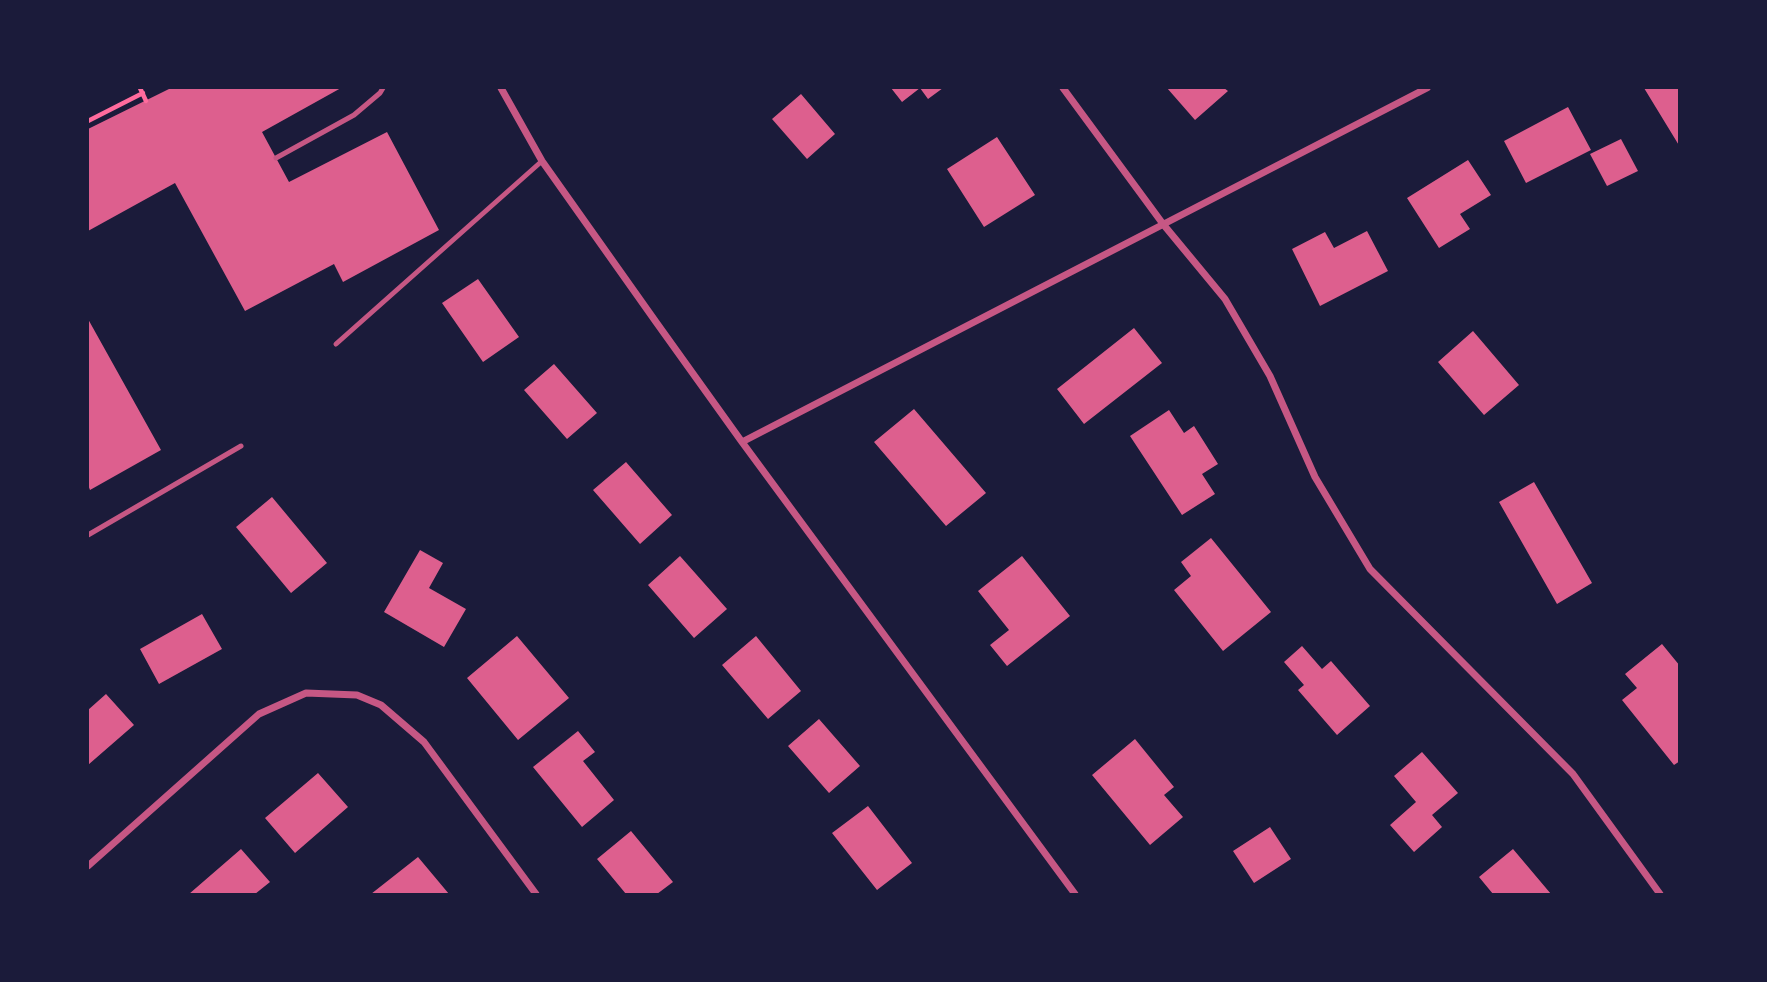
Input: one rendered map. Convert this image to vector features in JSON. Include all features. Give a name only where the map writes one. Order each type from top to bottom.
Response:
[{"type":"street","points":[[501,88],[542,161],[742,442],[1075,894]]},
{"type":"street","points":[[1063,88],[1163,224],[1225,299],[1270,376],[1315,477],[1370,569],[1573,774],[1660,894]]},
{"type":"street","points":[[742,442],[1427,88]]},
{"type":"street","points":[[88,866],[259,714],[306,693],[357,695],[381,705],[424,742],[536,894]]},
{"type":"lane","points":[[276,158],[355,115],[383,88]]},
{"type":"lane","points":[[336,344],[542,161]]},
{"type":"lane","points":[[88,535],[241,446]]},
{"type":"path","points":[[88,121],[141,90],[146,101]]},
{"type":"building","points":[[171,88],[341,88],[262,132],[289,182],[387,132],[439,230],[343,282],[334,264],[245,311],[175,183],[88,231],[88,129]]},
{"type":"building","points":[[891,88],[920,88],[902,102]]},
{"type":"building","points":[[920,88],[943,88],[928,99]]},
{"type":"building","points":[[1167,88],[1224,88],[1228,91],[1195,120]]},
{"type":"building","points":[[1644,88],[1680,88],[1680,147]]},
{"type":"building","points":[[801,94],[835,134],[807,159],[772,119]]},
{"type":"building","points":[[1568,107],[1591,150],[1526,183],[1504,141]]},
{"type":"building","points":[[997,137],[1035,195],[984,227],[947,169]]},
{"type":"building","points":[[1621,139],[1638,171],[1607,186],[1590,154]]},
{"type":"building","points":[[1468,160],[1491,195],[1460,214],[1470,229],[1439,248],[1407,198]]},
{"type":"building","points":[[1367,231],[1388,271],[1320,306],[1292,249],[1325,232],[1334,248]]},
{"type":"building","points":[[478,279],[519,337],[483,362],[442,303]]},
{"type":"building","points":[[88,319],[161,450],[90,490],[88,485]]},
{"type":"building","points":[[1134,328],[1162,363],[1084,424],[1057,389]]},
{"type":"building","points":[[1473,331],[1519,385],[1484,415],[1438,362]]},
{"type":"building","points":[[554,364],[597,413],[567,439],[524,390]]},
{"type":"building","points":[[914,409],[986,493],[946,526],[874,442]]},
{"type":"building","points":[[1169,410],[1184,433],[1194,426],[1218,464],[1202,474],[1215,494],[1182,515],[1130,436]]},
{"type":"building","points":[[626,462],[672,515],[640,544],[593,490]]},
{"type":"building","points":[[1534,482],[1592,583],[1557,604],[1499,502]]},
{"type":"building","points":[[272,497],[327,563],[291,593],[236,527]]},
{"type":"building","points":[[1211,538],[1271,612],[1223,651],[1174,590],[1191,576],[1181,562]]},
{"type":"building","points":[[420,550],[443,563],[429,588],[466,609],[444,647],[384,612]]},
{"type":"building","points":[[680,556],[727,609],[694,638],[648,585]]},
{"type":"building","points":[[1022,556],[1070,616],[1007,666],[990,645],[1009,630],[978,591]]},
{"type":"building","points":[[202,614],[222,649],[159,684],[140,649]]},
{"type":"building","points":[[517,636],[569,698],[518,740],[467,678]]},
{"type":"building","points":[[756,636],[801,691],[768,719],[722,665]]},
{"type":"building","points":[[1662,644],[1680,666],[1680,761],[1674,765],[1622,700],[1637,688],[1625,674]]},
{"type":"building","points":[[1302,646],[1322,669],[1331,661],[1370,706],[1337,735],[1298,690],[1304,685],[1284,662]]},
{"type":"building","points":[[106,694],[134,725],[88,765],[88,710]]},
{"type":"building","points":[[819,719],[860,766],[829,793],[788,746]]},
{"type":"building","points":[[578,731],[595,752],[583,761],[614,800],[582,827],[533,767]]},
{"type":"building","points":[[1135,739],[1174,787],[1164,795],[1183,817],[1150,845],[1092,775]]},
{"type":"building","points":[[1422,752],[1458,793],[1432,815],[1442,827],[1414,852],[1390,825],[1416,802],[1394,776]]},
{"type":"building","points":[[318,773],[348,807],[295,853],[265,818]]},
{"type":"building","points":[[868,806],[912,863],[877,890],[832,833]]},
{"type":"building","points":[[1270,827],[1291,859],[1254,883],[1233,851]]},
{"type":"building","points":[[631,831],[673,882],[657,894],[626,894],[597,859]]},
{"type":"building","points":[[241,849],[270,882],[255,894],[189,894]]},
{"type":"building","points":[[1513,849],[1551,894],[1493,894],[1479,877]]},
{"type":"building","points":[[418,857],[449,894],[371,894]]}]
